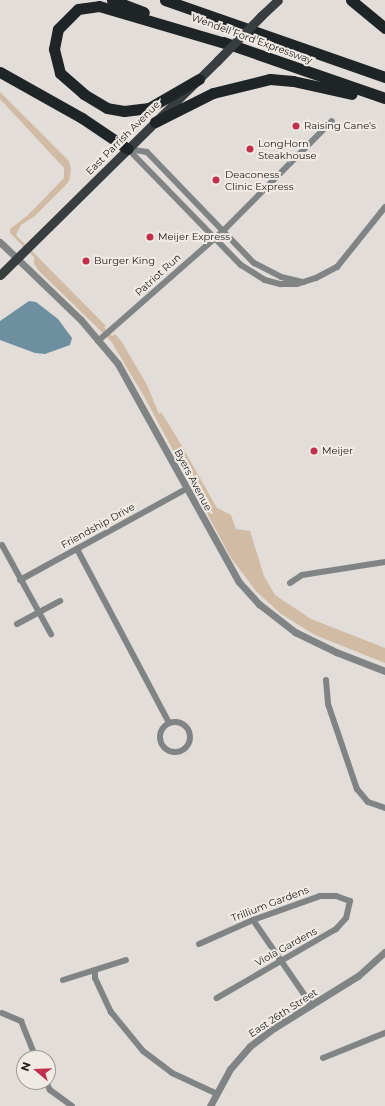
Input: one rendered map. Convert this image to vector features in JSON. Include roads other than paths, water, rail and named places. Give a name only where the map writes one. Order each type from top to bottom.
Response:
[{"type":"highway","name":"Wendell Ford Expressway","points":[[112,0],[225,43],[385,98]]},
{"type":"highway","name":"Wendell Ford Expressway","points":[[165,0],[385,77]]},
{"type":"highway","points":[[351,0],[385,28]]},
{"type":"highway","points":[[198,79],[149,108],[138,111],[112,109],[84,94],[60,73],[54,49],[58,29],[78,9],[99,6],[225,43]]},
{"type":"highway","points":[[0,72],[82,118],[128,149]]},
{"type":"highway","points":[[155,122],[213,93],[270,79],[319,86],[385,104]]},
{"type":"main road","name":"East Parrish Avenue","points":[[0,275],[278,0]]},
{"type":"street","name":"Patriot Run","points":[[98,341],[222,232],[332,120]]},
{"type":"street","points":[[128,149],[147,152],[222,232],[254,263],[281,277],[303,282]]},
{"type":"street","points":[[128,149],[241,265],[265,280],[287,285],[303,282],[328,274],[337,267],[385,207]]},
{"type":"street","name":"Byers Avenue","points":[[0,242],[81,320],[118,364],[231,570],[259,604],[282,623],[308,639],[385,670]]},
{"type":"street","name":"Friendship Drive","points":[[20,580],[186,489]]},
{"type":"street","points":[[2,546],[51,634]]},
{"type":"street","points":[[77,549],[169,723]]},
{"type":"street","points":[[290,583],[302,575],[385,562]]},
{"type":"street","points":[[17,624],[60,601]]},
{"type":"street","points":[[326,680],[328,704],[357,788],[368,802],[385,808]]},
{"type":"street","points":[[169,723],[183,724],[189,732],[187,746],[179,751],[169,751],[162,744],[162,730],[169,723]]},
{"type":"street","name":"Trillium Gardens","points":[[199,944],[253,920],[320,896],[336,896],[350,900]]},
{"type":"street","name":"Viola Gardens","points":[[218,998],[336,929],[346,918],[350,900]]},
{"type":"street","points":[[253,920],[312,1006]]},
{"type":"street","name":"East 26th Street","points":[[210,1106],[215,1093],[230,1069],[250,1046],[274,1028],[312,1006],[358,976],[385,952]]},
{"type":"street","points":[[63,980],[126,960]]},
{"type":"street","points":[[95,970],[95,978],[111,1012],[143,1051],[172,1073],[215,1093]]},
{"type":"street","points":[[2,1013],[21,1021],[33,1050]]},
{"type":"street","points":[[323,1058],[385,1033]]},
{"type":"street","points":[[50,1090],[72,1106]]},
{"type":"water","points":[[29,301],[36,302],[58,319],[72,338],[70,345],[45,354],[35,353],[0,340],[0,321]]},
{"type":"place","name":"Raising Cane's","points":[[296,126]]},
{"type":"place","name":"LongHorn Steakhouse","points":[[250,149]]},
{"type":"place","name":"Deaconess Clinic Express","points":[[216,180]]},
{"type":"place","name":"Meijer Express","points":[[150,237]]},
{"type":"place","name":"Burger King","points":[[86,261]]},
{"type":"place","name":"Meijer","points":[[314,451]]}]
